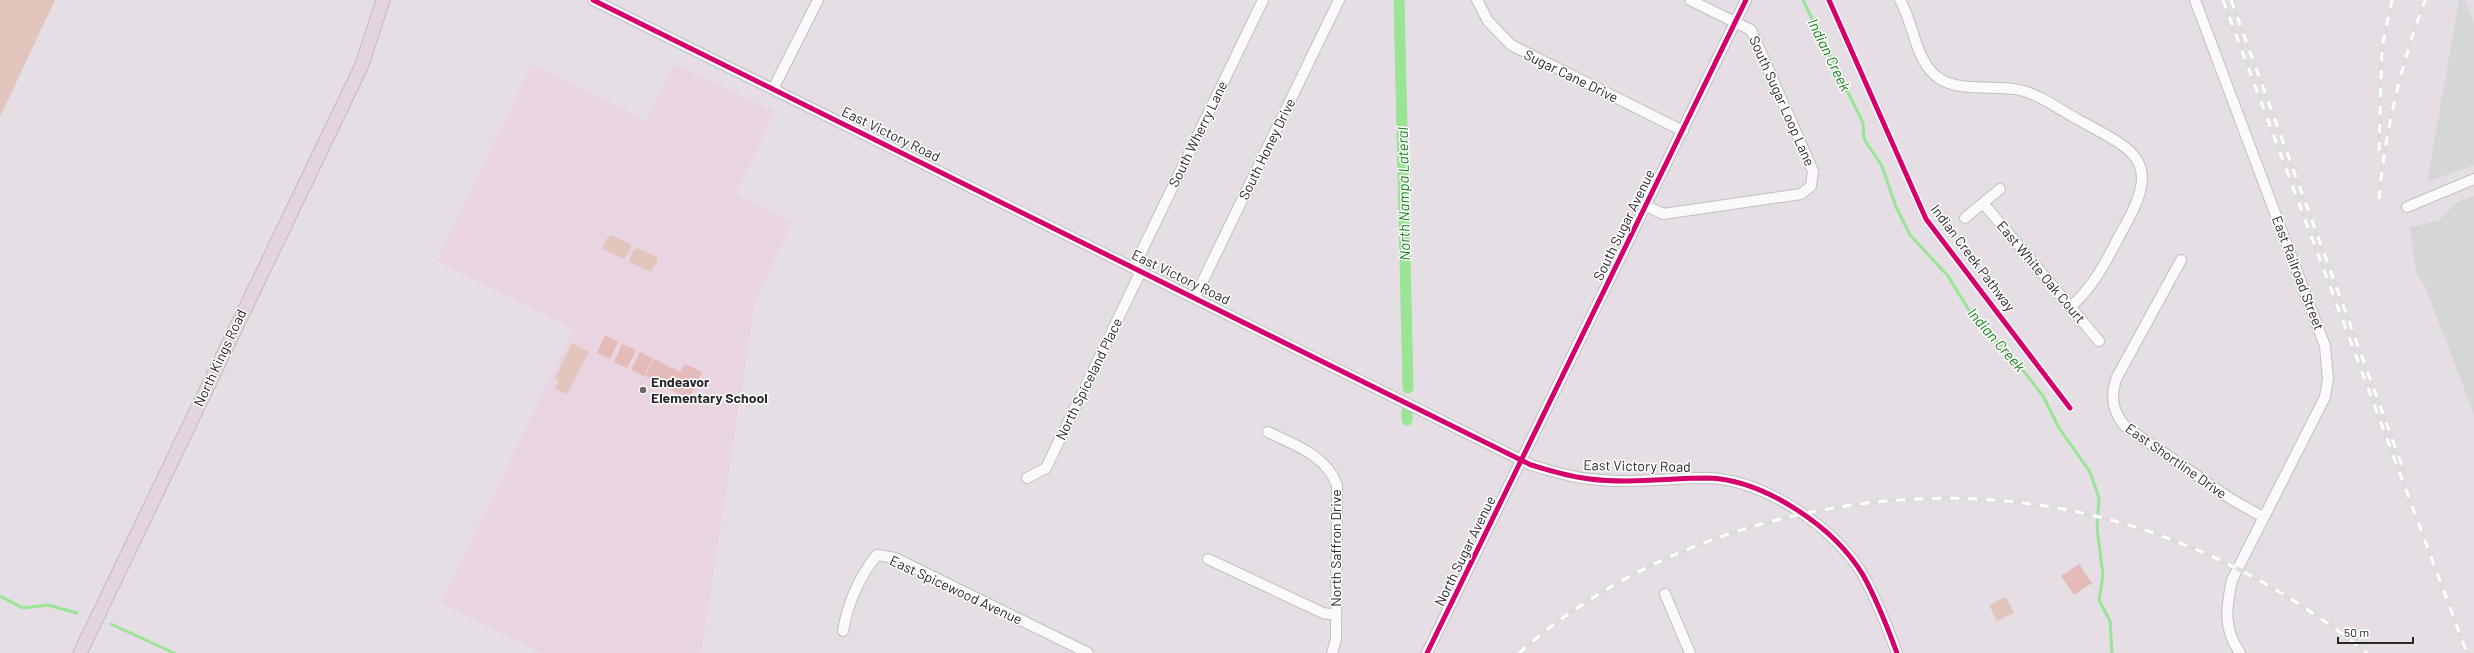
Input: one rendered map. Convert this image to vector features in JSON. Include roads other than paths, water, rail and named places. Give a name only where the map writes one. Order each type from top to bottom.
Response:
[{"type":"main road","name":"North Kings Road","points":[[362,65],[383,0]]},
{"type":"main road","name":"North Kings Road","points":[[80,653],[362,65],[382,33],[391,0]]},
{"type":"street","name":"East Victory Road","points":[[593,0],[1523,460],[1559,474],[1590,479],[1710,478],[1746,486],[1780,500],[1817,525],[1850,557],[1862,574],[1883,616],[1896,653]]},
{"type":"street","points":[[773,89],[818,0]]},
{"type":"street","name":"South Wherry Lane","points":[[1138,269],[1263,0]]},
{"type":"street","name":"South Honey Drive","points":[[1195,297],[1339,0]]},
{"type":"street","name":"Sugar Cane Drive","points":[[1477,0],[1488,21],[1511,45],[1683,131]]},
{"type":"street","name":"South Sugar Loop Lane","points":[[1647,206],[1663,214],[1800,194],[1811,186],[1813,171],[1751,30],[1690,0]]},
{"type":"street","name":"South Sugar Avenue","points":[[1523,460],[1746,0]]},
{"type":"street","points":[[1900,0],[1914,33],[1922,62],[1931,73],[1940,80],[1956,85],[2008,88],[2034,95],[2131,151],[2140,169],[2142,190],[2138,201],[2089,289],[2070,307]]},
{"type":"street","name":"East Railroad Street","points":[[2195,0],[2325,346],[2328,361],[2326,397],[2232,580],[2226,609],[2232,642],[2240,653]]},
{"type":"street","points":[[2407,207],[2474,179]]},
{"type":"street","points":[[1965,218],[2000,189]]},
{"type":"street","name":"East White Oak Court","points":[[1983,203],[2099,341]]},
{"type":"street","name":"East Shortline Drive","points":[[2181,260],[2118,377],[2112,395],[2114,408],[2118,419],[2126,427],[2231,499],[2264,517]]},
{"type":"street","name":"North Spiceland Place","points":[[1027,478],[1046,468],[1138,269]]},
{"type":"street","name":"North Saffron Drive","points":[[1268,432],[1322,460],[1335,478],[1337,485],[1336,639],[1332,653]]},
{"type":"street","name":"North Sugar Avenue","points":[[1428,653],[1523,460]]},
{"type":"street","name":"East Spicewood Avenue","points":[[843,631],[846,611],[866,568],[877,555],[895,558],[1088,653]]},
{"type":"street","points":[[1208,559],[1323,613],[1336,615]]},
{"type":"street","points":[[1665,594],[1690,653]]},
{"type":"waterway","name":"North Nampa Lateral","points":[[1399,0],[1408,388]]},
{"type":"waterway","name":"Indian Creek","points":[[1803,0],[1863,123],[1864,139],[1882,166],[1896,207],[1910,235],[1948,276],[1975,320],[2015,360],[2043,396],[2059,428],[2090,472],[2099,498],[2097,528],[2103,575],[2099,600],[2110,621],[2112,653]]},
{"type":"waterway","name":"North Nampa Lateral","points":[[1407,411],[1407,420]]},
{"type":"waterway","points":[[0,596],[23,608],[48,605],[77,613]]},
{"type":"waterway","points":[[111,624],[174,653]]},
{"type":"railway","points":[[2223,0],[2467,653]]},
{"type":"railway","points":[[2231,0],[2404,471]]},
{"type":"railway","points":[[2379,151],[2382,47],[2392,0]]},
{"type":"railway","points":[[2379,199],[2385,148],[2395,98],[2401,73],[2425,0]]},
{"type":"railway","points":[[1519,653],[1545,631],[1602,592],[1662,560],[1693,547],[1758,525],[1840,507],[1921,499],[2000,501],[2078,512],[2154,533],[2228,564],[2299,604],[2367,653]]},
{"type":"place","name":"Endeavor Elementary School","points":[[643,390]]}]
